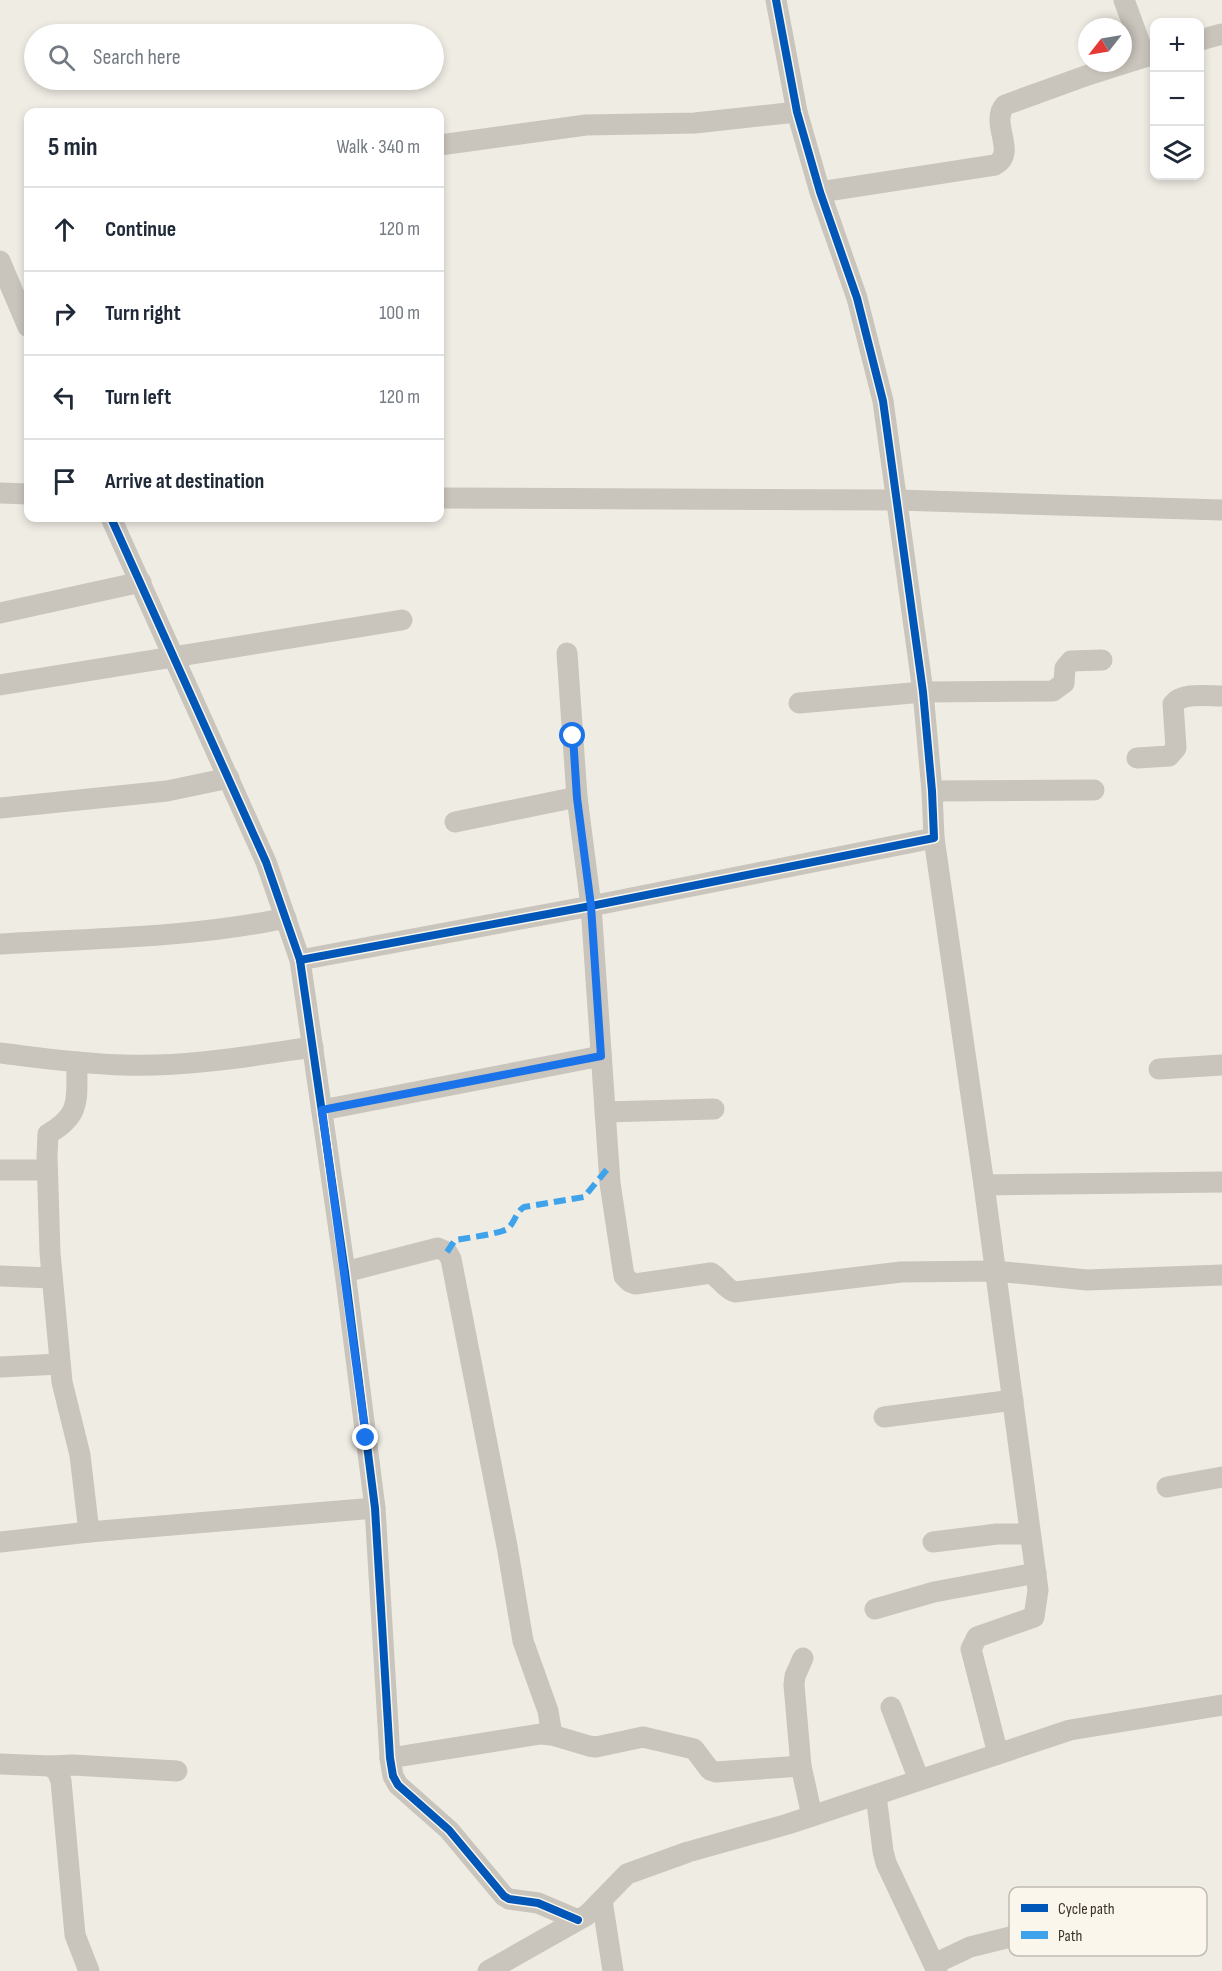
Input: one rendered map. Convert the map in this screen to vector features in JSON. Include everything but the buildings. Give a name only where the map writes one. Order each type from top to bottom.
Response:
[{"type":"street","points":[[776,0],[798,112],[820,192],[857,298],[883,401],[922,692],[932,791],[934,838],[984,1185],[1038,1590],[1034,1617],[977,1637],[971,1649],[998,1754]]},
{"type":"street","points":[[820,192],[995,165],[1001,162],[1004,157],[999,117],[1000,110],[1005,105],[1088,75],[1150,56],[1124,0]]},
{"type":"street","points":[[1204,39],[1222,33]]},
{"type":"street","points":[[444,144],[586,126],[694,123],[798,112]]},
{"type":"street","points":[[0,261],[20,283],[24,305]]},
{"type":"street","points":[[0,493],[24,494]]},
{"type":"street","points":[[444,498],[897,500],[1222,510]]},
{"type":"street","points":[[113,522],[266,862],[300,960],[345,1272],[375,1508],[393,1776],[398,1785],[449,1830],[504,1896],[509,1899],[538,1903],[578,1920]]},
{"type":"street","points":[[0,613],[141,582]]},
{"type":"street","points":[[0,686],[402,620]]},
{"type":"street","points":[[567,653],[577,798],[591,906],[610,1183],[624,1276],[630,1282],[634,1284],[711,1273],[717,1276],[729,1290],[735,1292],[875,1274],[995,1272],[1087,1280],[1222,1275]]},
{"type":"street","points":[[799,702],[922,692],[1053,691],[1064,683],[1065,668],[1071,661],[1102,660]]},
{"type":"street","points":[[1137,758],[1169,756],[1173,753],[1176,747],[1173,704],[1176,700],[1183,697],[1222,696]]},
{"type":"street","points":[[0,808],[167,791],[229,778]]},
{"type":"street","points":[[932,791],[1094,790]]},
{"type":"street","points":[[455,822],[577,798]]},
{"type":"street","points":[[300,960],[591,906],[934,838]]},
{"type":"street","points":[[0,944],[203,932],[246,927],[286,918]]},
{"type":"street","points":[[0,1053],[126,1065],[182,1063],[313,1047]]},
{"type":"street","points":[[322,1110],[601,1056]]},
{"type":"street","points":[[77,1062],[76,1108],[63,1125],[48,1134],[47,1170],[52,1278],[62,1382],[80,1455],[89,1532]]},
{"type":"street","points":[[1158,1068],[1222,1065]]},
{"type":"street","points":[[605,1112],[714,1109]]},
{"type":"street","points":[[0,1170],[47,1170]]},
{"type":"street","points":[[984,1185],[1222,1182]]},
{"type":"street","points":[[345,1272],[438,1248],[447,1252],[451,1259],[507,1546],[523,1641],[548,1711],[552,1735]]},
{"type":"street","points":[[0,1276],[52,1278]]},
{"type":"street","points":[[0,1367],[60,1364]]},
{"type":"street","points":[[884,1417],[1013,1400]]},
{"type":"street","points":[[1167,1487],[1222,1477]]},
{"type":"street","points":[[0,1542],[89,1532],[375,1508]]},
{"type":"street","points":[[933,1542],[997,1534],[1030,1534]]},
{"type":"street","points":[[875,1609],[934,1592],[1035,1573]]},
{"type":"street","points":[[803,1658],[795,1676],[794,1685],[801,1766],[812,1816]]},
{"type":"street","points":[[891,1707],[919,1780]]},
{"type":"street","points":[[488,1971],[587,1916],[627,1874],[688,1852],[812,1816],[1070,1730],[1219,1708]]},
{"type":"street","points":[[390,1758],[540,1734],[596,1747],[637,1738],[653,1740],[694,1749],[710,1770],[716,1772],[801,1766]]},
{"type":"street","points":[[0,1764],[73,1765],[177,1771]]},
{"type":"street","points":[[50,1766],[57,1771],[61,1781],[75,1935],[89,1971]]},
{"type":"street","points":[[876,1794],[886,1863],[935,1968],[970,1947],[1009,1937]]},
{"type":"street","points":[[602,1900],[613,1971]]},
{"type":"marked path","points":[[447,1252],[455,1240],[507,1229],[524,1207],[584,1197],[609,1167]]},
{"type":"cycle path","points":[[300,960],[591,906],[934,838],[923,692],[883,401],[857,298],[820,192],[797,112],[776,0]]},
{"type":"cycle path","points":[[113,522],[266,862],[300,960],[345,1272],[375,1508],[393,1776],[398,1785],[449,1830],[504,1896],[509,1899],[538,1903],[578,1920]]},
{"type":"route","points":[[366,1438],[322,1110],[601,1056],[591,906],[577,798],[573,736]]}]
